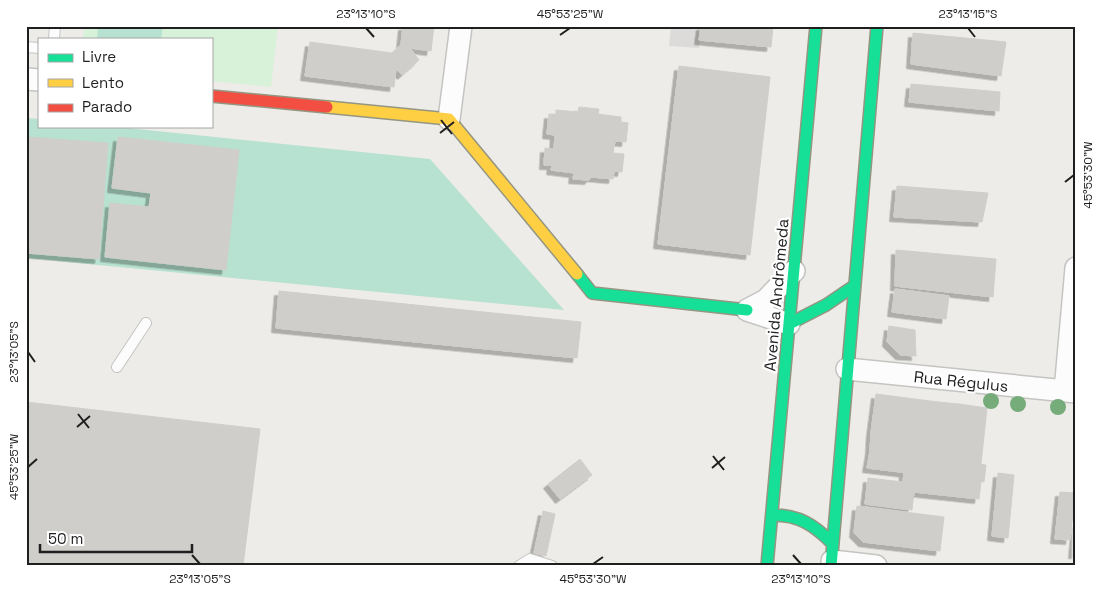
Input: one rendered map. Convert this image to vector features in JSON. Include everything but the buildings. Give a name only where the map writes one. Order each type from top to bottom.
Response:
[{"type":"main road","name":"Avenida Andrômeda","points":[[767,566],[816,26]]},
{"type":"main road","points":[[831,557],[877,26]]},
{"type":"main road","points":[[212,96],[449,119],[592,293],[748,310]]},
{"type":"main road","points":[[790,324],[826,305],[854,286]]},
{"type":"main road","points":[[772,514],[789,514],[805,519],[831,557]]},
{"type":"street","points":[[449,119],[462,26]]},
{"type":"street","points":[[1070,392],[1076,268]]},
{"type":"street","points":[[748,310],[766,300],[794,271]]},
{"type":"street","points":[[748,310],[790,324]]},
{"type":"street","name":"Rua Régulus","points":[[847,369],[1070,392]]},
{"type":"street","points":[[831,557],[876,566]]},
{"type":"lane","points":[[117,367],[146,323]]},
{"type":"lane","points":[[519,566],[530,559],[552,566]]},
{"type":"shaded area","points":[[671,26],[701,26],[699,48],[669,46]]},
{"type":"green space","points":[[84,26],[278,26],[271,87],[212,81],[212,38],[83,38]]},
{"type":"green space","points":[[98,26],[163,26],[161,38],[97,38]]},
{"type":"green space","points":[[26,118],[38,119],[38,128],[128,128],[430,159],[564,310],[26,258]]},
{"type":"traffic: fast","points":[[767,566],[816,26]]},
{"type":"traffic: fast","points":[[831,566],[877,26]]},
{"type":"traffic: fast","points":[[577,274],[592,293],[747,310]]},
{"type":"traffic: fast","points":[[789,324],[826,305],[854,286]]},
{"type":"traffic: fast","points":[[773,515],[782,515],[806,522],[832,543]]},
{"type":"traffic: slow","points":[[327,107],[449,119],[577,274]]},
{"type":"traffic: jam","points":[[212,96],[327,107]]}]
